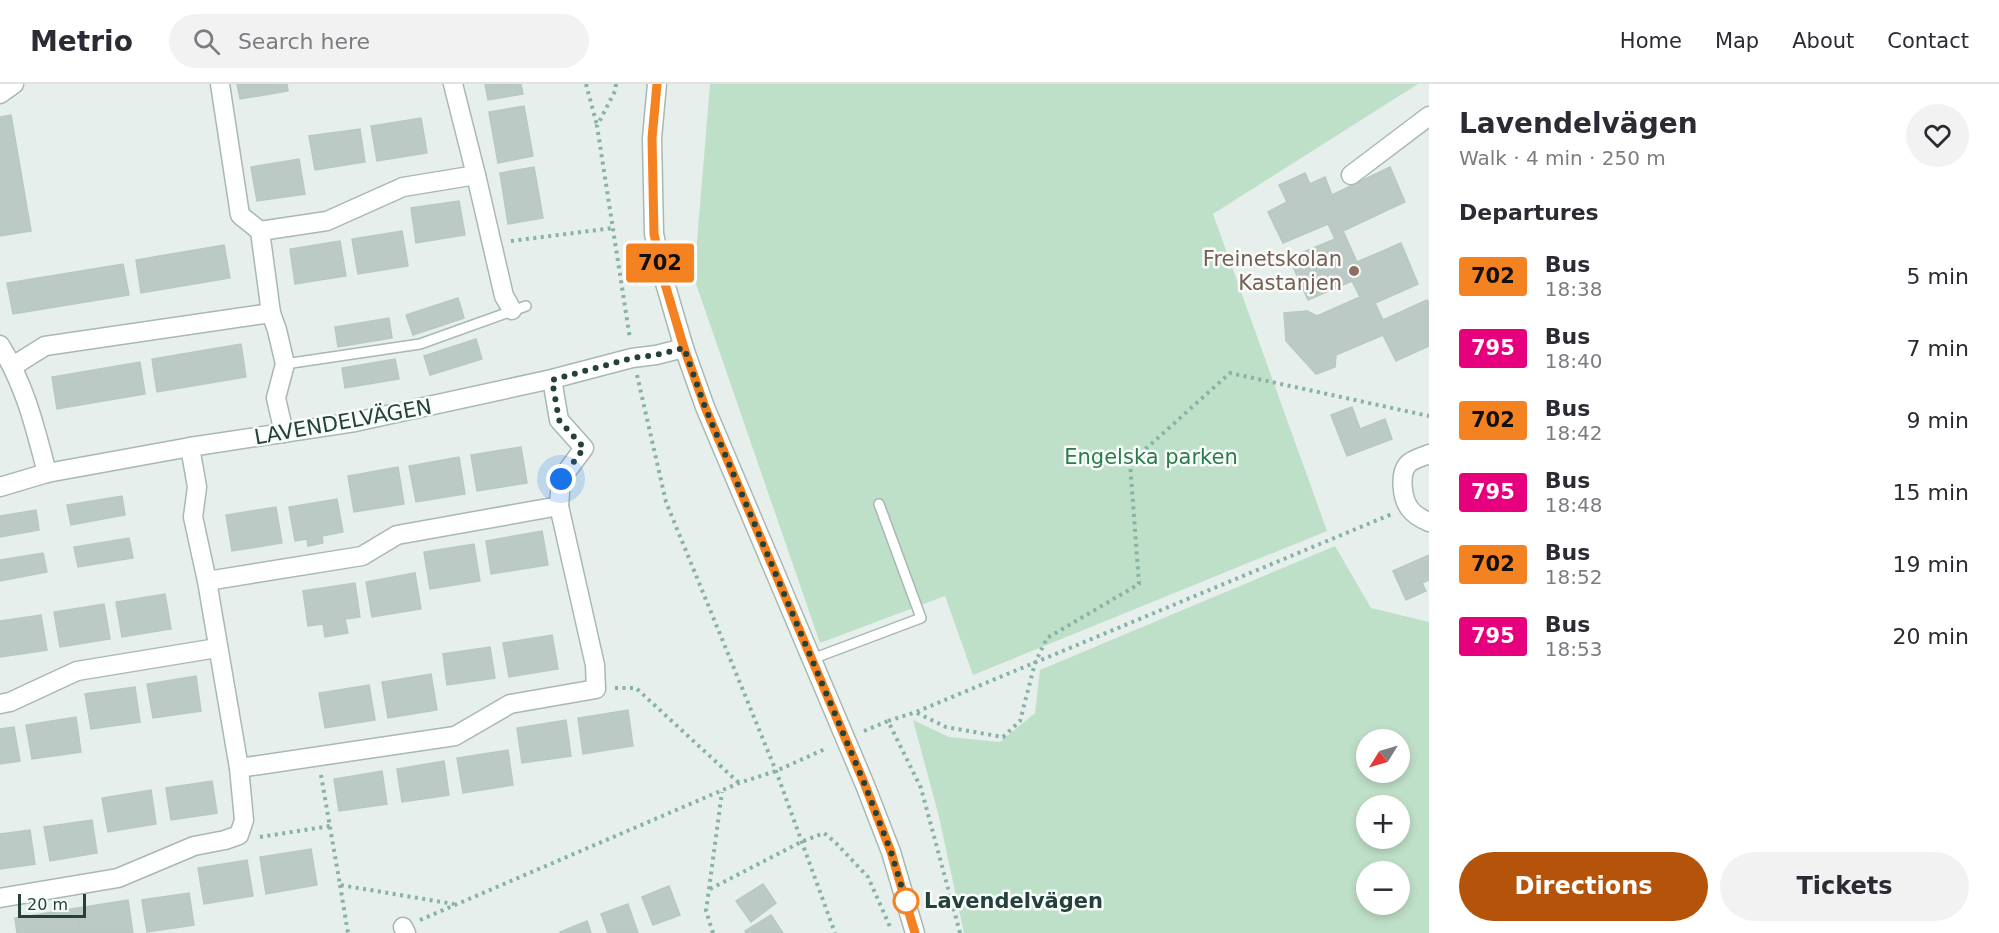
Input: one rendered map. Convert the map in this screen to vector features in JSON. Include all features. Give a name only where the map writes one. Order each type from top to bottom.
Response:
[{"type":"street","points":[[0,94],[14,84]]},
{"type":"street","points":[[220,84],[240,215],[260,231],[271,313],[285,364],[276,398],[284,433]]},
{"type":"street","points":[[453,84],[504,296],[519,308]]},
{"type":"street","points":[[657,84],[652,138],[654,234],[665,284],[684,348],[705,407],[865,785],[891,852],[915,933]]},
{"type":"street","points":[[1352,175],[1429,116]]},
{"type":"street","points":[[260,231],[327,221],[402,188],[476,175]]},
{"type":"street","points":[[13,366],[45,346],[271,313]]},
{"type":"street","points":[[0,345],[13,366],[32,414],[46,473]]},
{"type":"street","name":"LAVENDELVÄGEN","points":[[0,486],[46,473],[190,447],[355,422],[552,380],[632,358],[684,348]]},
{"type":"street","points":[[239,768],[455,736],[510,704],[596,689],[595,665],[559,506],[561,479],[584,448],[559,420],[552,380]]},
{"type":"street","points":[[0,898],[118,878],[194,846],[239,835],[244,820],[239,768],[207,582],[193,517],[197,488],[190,447]]},
{"type":"street","points":[[1429,454],[1410,461],[1403,470],[1403,486],[1408,507],[1429,522]]},
{"type":"street","points":[[207,582],[362,556],[398,535],[559,506]]},
{"type":"street","points":[[0,704],[10,702],[77,671],[217,648]]},
{"type":"lane","points":[[285,364],[420,344],[519,308]]},
{"type":"lane","points":[[812,658],[921,618],[879,504]]},
{"type":"path","points":[[586,84],[597,126],[632,358],[666,502],[776,771],[836,933]]},
{"type":"path","points":[[597,126],[615,91],[616,84]]},
{"type":"path","points":[[492,243],[612,228]]},
{"type":"path","points":[[916,712],[946,727],[1003,737],[1020,721],[1035,663],[1047,638],[1139,584],[1130,463],[1230,373],[1429,416]]},
{"type":"path","points":[[864,731],[1035,663],[1408,507]]},
{"type":"path","points":[[596,689],[636,688],[739,783]]},
{"type":"path","points":[[888,721],[921,788],[960,933]]},
{"type":"path","points":[[404,930],[454,904],[825,749]]},
{"type":"path","points":[[318,757],[348,933]]},
{"type":"path","points":[[712,933],[706,911],[722,792]]},
{"type":"path","points":[[239,835],[253,838],[330,826]]},
{"type":"path","points":[[710,889],[801,842],[824,833],[868,877],[892,933]]},
{"type":"path","points":[[340,885],[454,904]]},
{"type":"green space","name":"Engelska parken","points":[[710,84],[1418,84],[1213,214],[1327,531],[973,675],[945,596],[820,643],[694,278]]},
{"type":"green space","points":[[1335,546],[1371,608],[1429,622],[1429,933],[964,933],[939,817],[913,720],[949,737],[1000,742],[1035,713],[1040,670]]},
{"type":"building","points":[[237,84],[287,84],[288,91],[240,99]]},
{"type":"building","points":[[485,84],[521,84],[523,94],[488,100]]},
{"type":"building","points":[[524,106],[533,156],[498,163],[489,112]]},
{"type":"building","points":[[11,115],[31,231],[0,236],[0,117]]},
{"type":"building","points":[[421,118],[427,153],[377,161],[371,126]]},
{"type":"building","points":[[360,129],[365,162],[315,170],[309,136]]},
{"type":"building","points":[[299,159],[305,194],[257,201],[251,167]]},
{"type":"building","points":[[534,167],[543,218],[508,224],[500,173]]},
{"type":"building","name":"Freinetskolan Kastanjen","points":[[1390,167],[1405,202],[1343,231],[1357,262],[1401,243],[1418,284],[1375,303],[1383,320],[1427,300],[1429,303],[1429,346],[1396,361],[1383,335],[1336,355],[1335,367],[1316,374],[1286,341],[1284,313],[1307,311],[1317,316],[1360,297],[1352,281],[1308,300],[1289,258],[1335,239],[1328,224],[1283,243],[1268,212],[1287,202],[1279,185],[1305,173],[1310,184],[1325,177],[1332,195]]},
{"type":"building","points":[[459,201],[465,235],[416,243],[411,208]]},
{"type":"building","points":[[402,231],[408,266],[358,274],[352,239]]},
{"type":"building","points":[[340,241],[346,276],[295,284],[290,249]]},
{"type":"building","points":[[224,245],[230,278],[141,293],[136,260]]},
{"type":"building","points":[[123,264],[129,295],[13,314],[7,283]]},
{"type":"building","points":[[458,298],[464,318],[413,335],[406,315]]},
{"type":"building","points":[[389,318],[392,338],[338,347],[335,327]]},
{"type":"building","points":[[476,339],[482,359],[430,375],[424,356]]},
{"type":"building","points":[[241,344],[246,377],[157,392],[152,359]]},
{"type":"building","points":[[395,359],[399,379],[345,388],[342,368]]},
{"type":"building","points":[[140,362],[145,394],[57,409],[52,377]]},
{"type":"building","points":[[1352,407],[1360,429],[1385,419],[1392,439],[1347,456],[1331,415]]},
{"type":"building","points":[[521,447],[527,483],[477,491],[471,455]]},
{"type":"building","points":[[459,457],[465,494],[416,502],[409,466]]},
{"type":"building","points":[[398,467],[404,504],[354,512],[348,476]]},
{"type":"building","points":[[122,496],[125,515],[71,525],[67,505]]},
{"type":"building","points":[[337,499],[343,532],[322,536],[323,543],[308,546],[307,539],[295,541],[289,507]]},
{"type":"building","points":[[276,507],[282,543],[232,551],[226,515]]},
{"type":"building","points":[[36,510],[39,530],[0,537],[0,516]]},
{"type":"building","points":[[542,531],[548,565],[491,574],[486,541]]},
{"type":"building","points":[[129,538],[133,558],[78,567],[74,547]]},
{"type":"building","points":[[474,544],[480,581],[430,589],[424,552]]},
{"type":"building","points":[[43,553],[47,572],[0,581],[0,560]]},
{"type":"building","points":[[1429,555],[1429,580],[1422,583],[1426,591],[1406,600],[1393,571]]},
{"type":"building","points":[[415,573],[421,609],[372,617],[366,582]]},
{"type":"building","points":[[355,583],[360,617],[345,619],[348,633],[325,637],[323,624],[308,626],[303,591]]},
{"type":"building","points":[[165,594],[171,629],[122,637],[116,602]]},
{"type":"building","points":[[104,604],[110,639],[60,647],[54,612]]},
{"type":"building","points":[[41,615],[47,650],[0,657],[0,621]]},
{"type":"building","points":[[552,635],[558,669],[509,677],[503,643]]},
{"type":"building","points":[[490,647],[495,678],[447,685],[443,654]]},
{"type":"building","points":[[431,674],[437,710],[388,718],[382,682]]},
{"type":"building","points":[[196,676],[201,711],[153,718],[147,684]]},
{"type":"building","points":[[369,685],[375,720],[325,728],[319,693]]},
{"type":"building","points":[[135,687],[140,722],[91,729],[85,694]]},
{"type":"building","points":[[628,710],[633,746],[583,754],[578,718]]},
{"type":"building","points":[[76,717],[81,752],[32,759],[26,725]]},
{"type":"building","points":[[566,720],[571,756],[522,763],[517,728]]},
{"type":"building","points":[[14,727],[20,761],[0,764],[0,729]]},
{"type":"building","points":[[508,750],[513,785],[463,793],[457,758]]},
{"type":"building","points":[[444,761],[449,795],[402,802],[397,769]]},
{"type":"building","points":[[382,771],[387,804],[339,811],[334,779]]},
{"type":"building","points":[[212,781],[217,813],[171,820],[166,788]]},
{"type":"building","points":[[151,790],[156,824],[108,832],[102,798]]},
{"type":"building","points":[[92,820],[97,853],[50,861],[44,827]]},
{"type":"building","points":[[30,830],[35,864],[0,869],[0,834]]},
{"type":"building","points":[[311,849],[317,885],[266,894],[260,857]]},
{"type":"building","points":[[247,860],[253,896],[204,904],[198,868]]},
{"type":"building","points":[[763,884],[776,903],[751,922],[736,901]]},
{"type":"building","points":[[669,886],[680,915],[653,925],[642,897]]},
{"type":"building","points":[[189,893],[194,925],[147,932],[142,900]]},
{"type":"building","points":[[128,900],[133,933],[81,933],[77,908]]},
{"type":"building","points":[[628,904],[638,933],[608,933],[601,914]]},
{"type":"building","points":[[77,908],[81,933],[17,933],[15,918]]},
{"type":"building","points":[[771,915],[783,933],[746,933],[745,931]]},
{"type":"building","points":[[587,921],[591,933],[560,932]]},
{"type":"bus line","name":"702","points":[[657,84],[652,138],[654,234],[665,284],[684,348],[705,407],[865,785],[891,852],[915,933]]},
{"type":"place","name":"Freinetskolan Kastanjen","points":[[1354,271]]},
{"type":"place","name":"Lavendelvägen","points":[[906,901]]},
{"type":"route","points":[[561,479],[584,448],[559,420],[552,380],[632,358],[684,348],[705,407],[865,785],[891,852],[906,901]]}]
